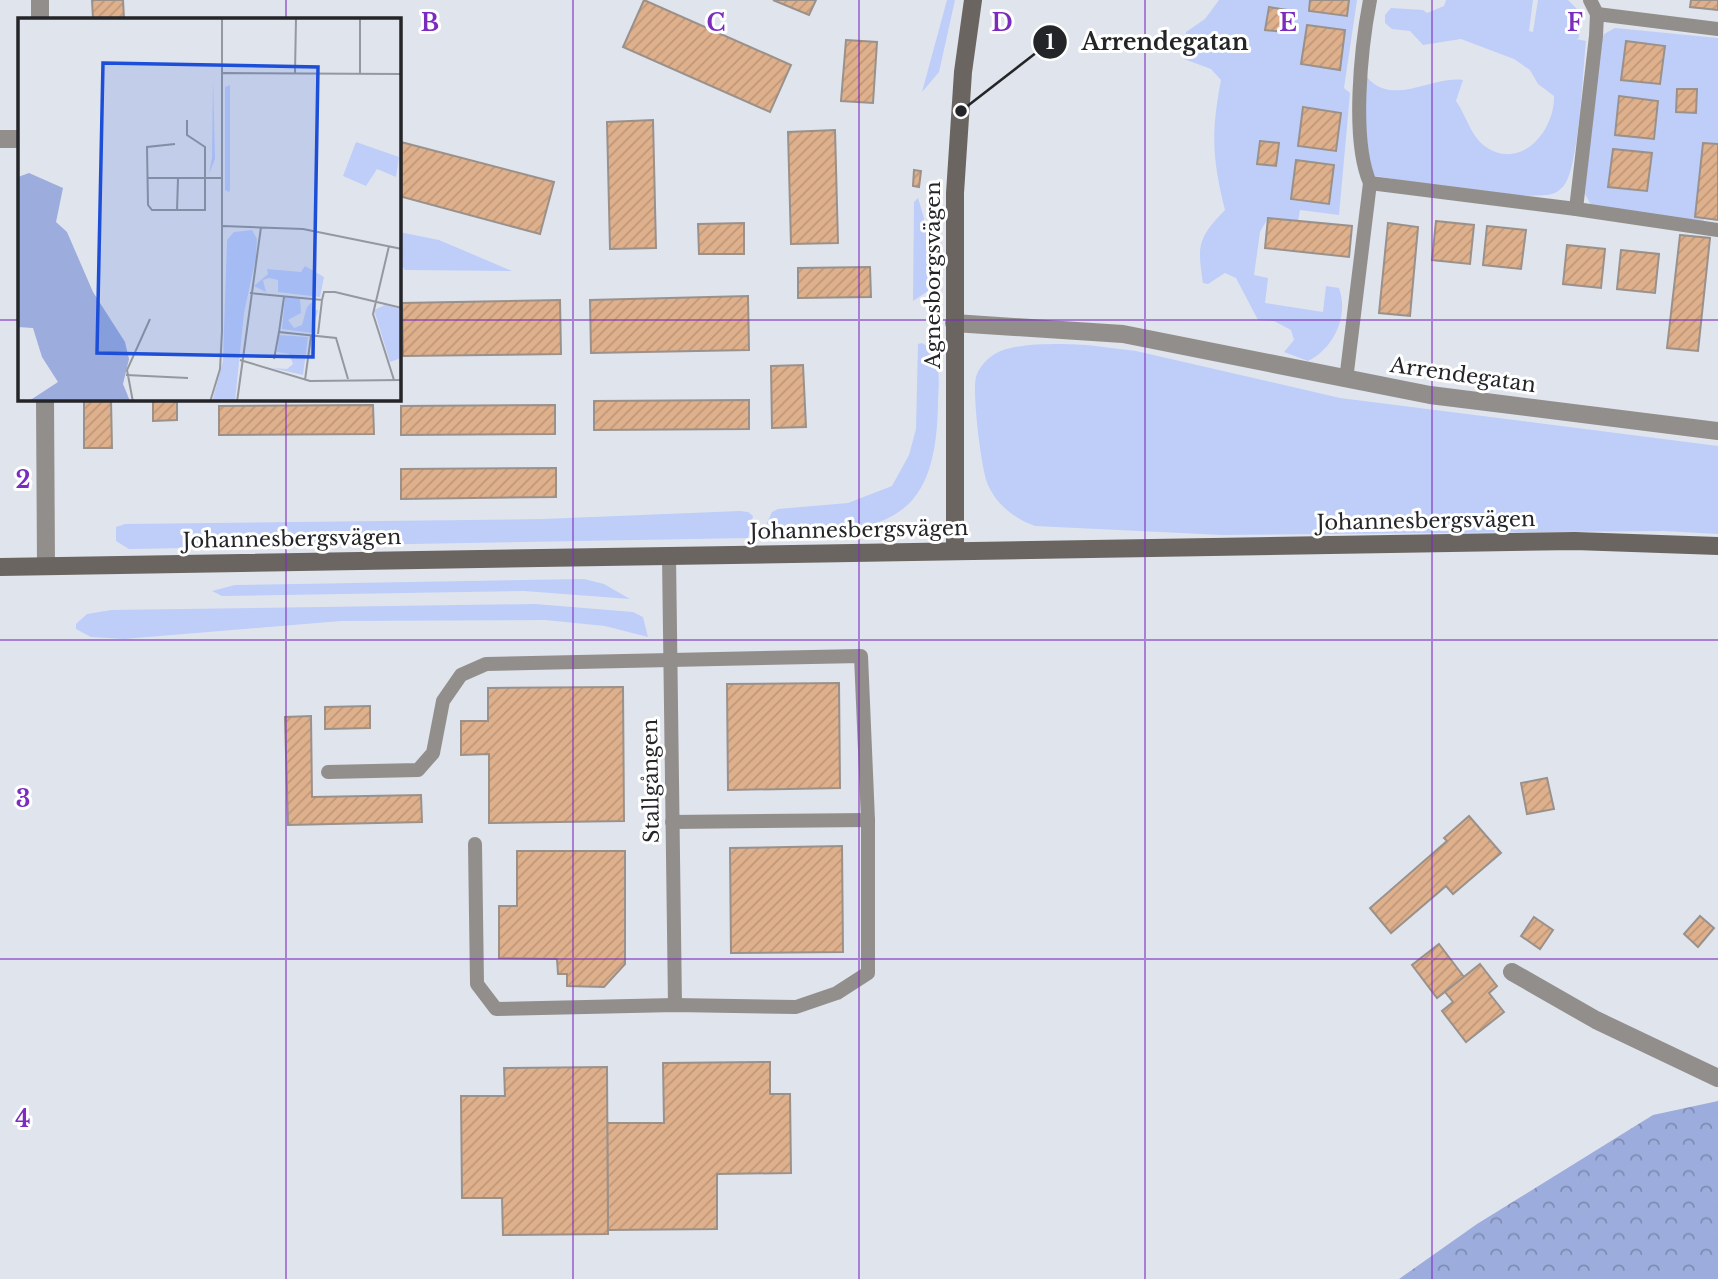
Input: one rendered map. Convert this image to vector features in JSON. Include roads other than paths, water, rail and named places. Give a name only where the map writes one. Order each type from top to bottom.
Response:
[{"type":"street","points":[[40,0],[40,18]]},
{"type":"street","name":"Agnesborgsvägen","points":[[955,551],[955,193],[963,72],[973,0]]},
{"type":"street","points":[[0,139],[18,139]]},
{"type":"street","name":"Arrendegatan","points":[[954,323],[1123,334],[1430,395],[1718,430]]},
{"type":"street","points":[[45,401],[46,566]]},
{"type":"street","name":"Johannesbergsvägen","points":[[0,567],[1575,541],[1718,546]]},
{"type":"street","points":[[1512,972],[1596,1020],[1718,1078]]},
{"type":"lane","points":[[1346,380],[1370,183],[1362,164],[1360,147],[1361,56],[1370,0]]},
{"type":"lane","points":[[1576,209],[1597,14],[1590,0]]},
{"type":"lane","points":[[1597,14],[1718,29]]},
{"type":"lane","points":[[1370,183],[1718,230]]},
{"type":"lane","name":"Stallgången","points":[[669,556],[675,1004]]},
{"type":"lane","points":[[328,772],[418,769],[433,753],[443,701],[461,675],[486,664],[861,656],[867,820],[868,973],[837,993],[796,1007],[675,1004],[496,1009],[477,984],[475,844]]},
{"type":"lane","points":[[672,822],[867,820]]},
{"type":"place","name":"Arrendegatan","points":[[961,111]]}]
